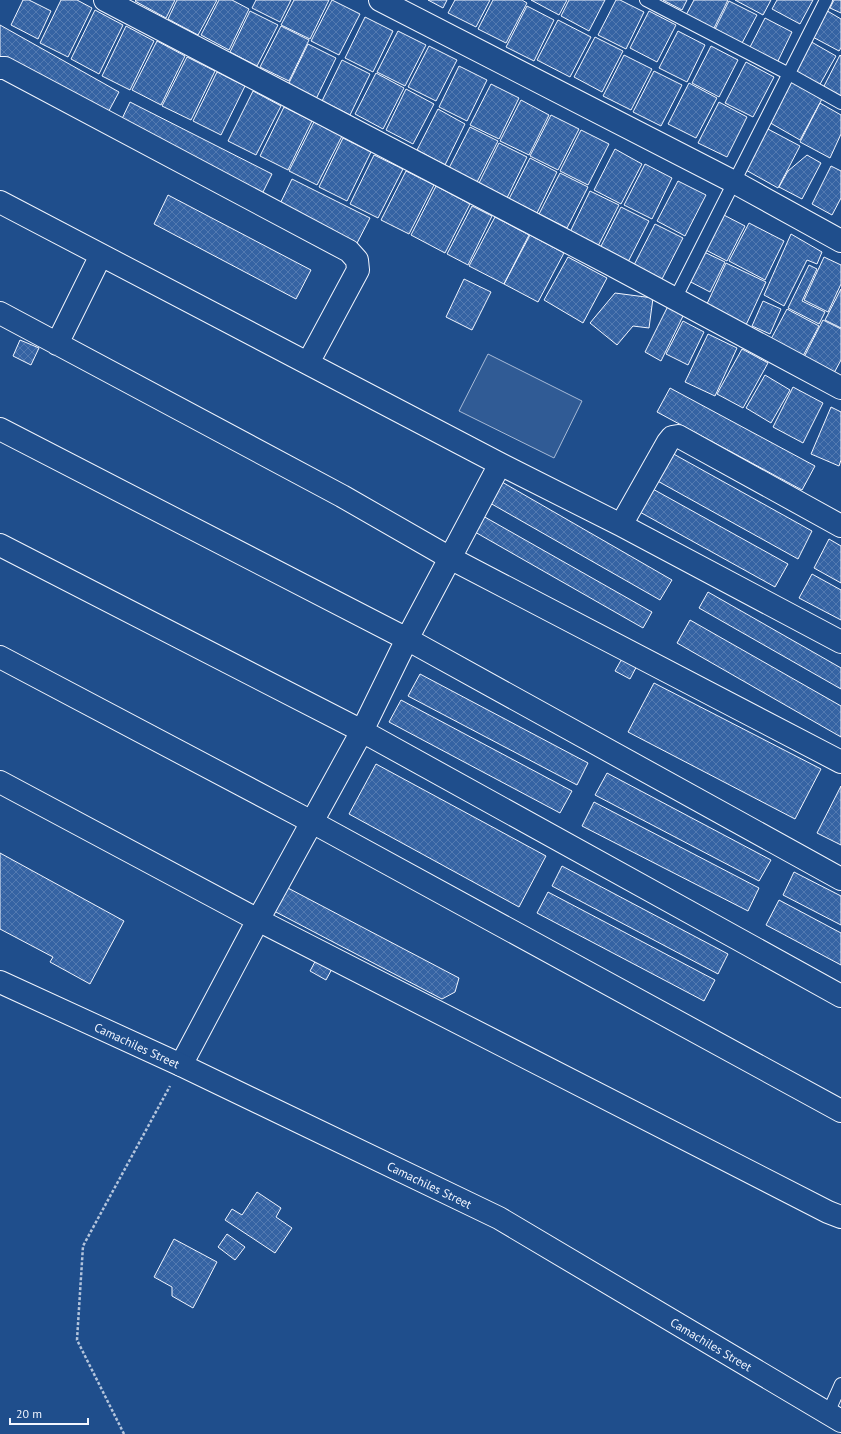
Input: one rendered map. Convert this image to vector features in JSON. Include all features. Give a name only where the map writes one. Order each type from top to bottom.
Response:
[{"type":"street","points":[[105,0],[614,266],[841,388]]},
{"type":"street","points":[[380,0],[734,182],[841,241]]},
{"type":"street","points":[[0,68],[5,68],[349,251],[357,260],[358,270],[308,363]]},
{"type":"street","points":[[0,202],[500,464],[621,525],[841,642]]},
{"type":"street","points":[[57,344],[101,255]]},
{"type":"street","points":[[0,314],[342,496],[450,558],[841,762]]},
{"type":"street","points":[[0,429],[408,639],[841,878]]},
{"type":"street","points":[[621,525],[668,442],[672,437],[678,436],[841,526]]},
{"type":"street","points":[[181,1065],[362,730],[500,464]]},
{"type":"street","points":[[0,546],[362,730],[841,996]]},
{"type":"street","points":[[0,657],[312,822],[841,1111]]},
{"type":"street","points":[[0,782],[258,920],[828,1212],[841,1216]]},
{"type":"street","name":"Camachiles Street","points":[[0,982],[181,1065],[499,1218],[834,1417]]},
{"type":"lane","points":[[646,0],[841,103]]},
{"type":"lane","points":[[675,299],[826,0]]},
{"type":"lane","points":[[834,1417],[841,1384]]},
{"type":"path","points":[[124,1434],[77,1340],[83,1246],[181,1065]]},
{"type":"shaded area","points":[[488,354],[582,401],[554,458],[459,411]]},
{"type":"building","points":[[23,0],[29,0],[51,11],[38,39],[11,25]]},
{"type":"building","points":[[61,0],[77,0],[92,8],[68,57],[40,43]]},
{"type":"building","points":[[175,0],[166,18],[135,1]]},
{"type":"building","points":[[177,0],[217,0],[198,35],[168,19]]},
{"type":"building","points":[[219,0],[232,0],[249,9],[229,50],[201,35]]},
{"type":"building","points":[[256,0],[291,0],[280,22],[252,8]]},
{"type":"building","points":[[294,0],[329,0],[310,39],[281,25]]},
{"type":"building","points":[[332,0],[360,14],[339,55],[311,41]]},
{"type":"building","points":[[428,0],[447,0],[443,8]]},
{"type":"building","points":[[455,0],[490,0],[476,27],[448,13]]},
{"type":"building","points":[[493,0],[522,0],[527,3],[506,43],[478,29]]},
{"type":"building","points":[[531,0],[567,0],[559,15]]},
{"type":"building","points":[[569,0],[605,0],[589,31],[561,16]]},
{"type":"building","points":[[616,0],[620,0],[644,12],[626,49],[598,35]]},
{"type":"building","points":[[663,0],[687,0],[682,10]]},
{"type":"building","points":[[694,0],[728,0],[713,30],[686,15]]},
{"type":"building","points":[[735,0],[771,0],[763,15]]},
{"type":"building","points":[[777,0],[813,0],[800,24],[772,9]]},
{"type":"building","points":[[834,0],[841,0],[841,13],[830,8]]},
{"type":"building","points":[[729,1],[757,15],[741,45],[714,31]]},
{"type":"building","points":[[527,6],[554,20],[534,61],[506,47]]},
{"type":"building","points":[[824,9],[841,19],[841,48],[839,51],[809,35]]},
{"type":"building","points":[[95,10],[123,25],[99,74],[71,59]]},
{"type":"building","points":[[250,11],[278,25],[257,66],[230,52]]},
{"type":"building","points":[[649,11],[676,25],[657,62],[630,48]]},
{"type":"building","points":[[365,17],[393,31],[373,72],[345,58]]},
{"type":"building","points":[[765,18],[792,32],[777,63],[749,49]]},
{"type":"building","points":[[558,20],[591,37],[570,77],[537,60]]},
{"type":"building","points":[[0,25],[119,92],[104,120],[0,63]]},
{"type":"building","points":[[126,26],[154,41],[130,90],[102,76]]},
{"type":"building","points":[[281,26],[309,40],[289,81],[260,67]]},
{"type":"building","points":[[398,31],[426,45],[405,86],[377,72]]},
{"type":"building","points":[[678,31],[705,45],[687,82],[659,68]]},
{"type":"building","points":[[595,37],[623,51],[602,92],[574,77]]},
{"type":"building","points":[[808,40],[836,56],[819,86],[791,70]]},
{"type":"building","points":[[157,41],[185,56],[161,105],[132,90]]},
{"type":"building","points":[[308,44],[336,58],[316,99],[288,85]]},
{"type":"building","points":[[429,46],[457,60],[436,101],[408,87]]},
{"type":"building","points":[[711,46],[738,60],[719,97],[692,83]]},
{"type":"building","points":[[624,55],[652,69],[631,110],[603,96]]},
{"type":"building","points":[[840,55],[841,56],[841,98],[823,88]]},
{"type":"building","points":[[187,57],[215,71],[191,120],[162,106]]},
{"type":"building","points":[[342,60],[370,74],[350,115],[322,101]]},
{"type":"building","points":[[746,62],[774,77],[753,117],[725,103]]},
{"type":"building","points":[[459,66],[487,80],[467,121],[439,107]]},
{"type":"building","points":[[654,71],[682,85],[661,126],[633,112]]},
{"type":"building","points":[[217,72],[245,86],[221,135],[193,121]]},
{"type":"building","points":[[376,73],[404,88],[383,129],[355,114]]},
{"type":"building","points":[[790,80],[822,99],[800,140],[767,121]]},
{"type":"building","points":[[689,83],[717,98],[696,138],[668,124]]},
{"type":"building","points":[[491,84],[519,98],[499,139],[470,125]]},
{"type":"building","points":[[406,89],[434,104],[413,144],[386,130]]},
{"type":"building","points":[[253,91],[281,106],[256,155],[228,141]]},
{"type":"building","points":[[521,100],[549,115],[529,155],[500,141]]},
{"type":"building","points":[[130,102],[272,174],[260,198],[119,125]]},
{"type":"building","points":[[719,102],[747,117],[727,157],[698,143]]},
{"type":"building","points":[[820,103],[841,115],[841,134],[830,158],[800,142]]},
{"type":"building","points":[[284,107],[312,121],[288,170],[260,156]]},
{"type":"building","points":[[438,109],[465,124],[445,165],[417,150]]},
{"type":"building","points":[[551,115],[579,129],[558,170],[530,156]]},
{"type":"building","points":[[314,122],[342,136],[317,185],[289,171]]},
{"type":"building","points":[[470,127],[498,141],[477,182],[449,168]]},
{"type":"building","points":[[766,128],[800,146],[778,188],[744,169]]},
{"type":"building","points":[[581,130],[609,144],[588,185],[560,171]]},
{"type":"building","points":[[343,138],[371,152],[347,201],[319,187]]},
{"type":"building","points":[[499,143],[527,157],[507,198],[479,183]]},
{"type":"building","points":[[615,149],[642,164],[621,204],[594,190]]},
{"type":"building","points":[[374,155],[403,169],[378,218],[350,204]]},
{"type":"building","points":[[807,155],[821,163],[802,199],[779,187],[788,171]]},
{"type":"building","points":[[530,158],[557,172],[537,213],[509,199]]},
{"type":"building","points":[[645,164],[672,178],[652,219],[624,205]]},
{"type":"building","points":[[831,166],[841,171],[841,198],[832,215],[812,204]]},
{"type":"building","points":[[406,171],[434,185],[409,234],[381,220]]},
{"type":"building","points":[[560,173],[588,187],[567,228],[539,214]]},
{"type":"building","points":[[292,179],[370,218],[355,247],[278,208]]},
{"type":"building","points":[[678,181],[706,195],[685,236],[657,221]]},
{"type":"building","points":[[436,186],[470,204],[445,253],[411,235]]},
{"type":"building","points":[[590,191],[619,205],[598,246],[570,232]]},
{"type":"building","points":[[168,195],[311,270],[296,299],[154,224]]},
{"type":"building","points":[[472,206],[492,216],[468,265],[447,254]]},
{"type":"building","points":[[621,207],[649,221],[628,262],[600,248]]},
{"type":"building","points":[[720,213],[745,226],[727,261],[702,248]]},
{"type":"building","points":[[495,217],[529,235],[504,284],[469,266]]},
{"type":"building","points":[[749,223],[784,241],[765,280],[729,261]]},
{"type":"building","points":[[655,224],[683,238],[662,279],[634,265]]},
{"type":"building","points":[[791,234],[822,252],[817,264],[807,260],[784,306],[764,295]]},
{"type":"building","points":[[530,235],[564,253],[538,302],[504,284]]},
{"type":"building","points":[[700,250],[725,262],[710,292],[685,279]]},
{"type":"building","points":[[568,257],[607,278],[583,323],[544,300]]},
{"type":"building","points":[[824,257],[841,265],[841,284],[828,312],[804,300]]},
{"type":"building","points":[[726,263],[766,282],[746,325],[706,306]]},
{"type":"building","points":[[809,265],[817,269],[802,301],[825,312],[819,324],[788,308]]},
{"type":"building","points":[[464,279],[491,292],[472,330],[446,317]]},
{"type":"building","points":[[841,289],[841,328],[825,320]]},
{"type":"building","points":[[615,293],[653,298],[649,328],[633,326],[617,345],[590,323]]},
{"type":"building","points":[[763,301],[781,309],[770,334],[752,326]]},
{"type":"building","points":[[668,306],[683,316],[661,361],[645,352]]},
{"type":"building","points":[[787,309],[819,326],[803,356],[771,339]]},
{"type":"building","points":[[823,320],[841,329],[841,360],[834,373],[804,357]]},
{"type":"building","points":[[683,321],[704,332],[688,365],[666,354]]},
{"type":"building","points":[[708,334],[737,348],[715,396],[685,382]]},
{"type":"building","points":[[20,340],[39,348],[31,365],[13,356]]},
{"type":"building","points":[[742,349],[768,363],[743,408],[717,394]]},
{"type":"building","points":[[765,375],[790,390],[771,423],[746,408]]},
{"type":"building","points":[[793,387],[823,403],[803,443],[773,427]]},
{"type":"building","points":[[670,388],[815,466],[802,490],[657,412]]},
{"type":"building","points":[[831,407],[841,412],[841,460],[839,466],[811,454]]},
{"type":"building","points":[[670,452],[812,531],[798,559],[654,479]]},
{"type":"building","points":[[502,482],[672,580],[660,600],[490,503]]},
{"type":"building","points":[[651,488],[788,564],[775,587],[638,511]]},
{"type":"building","points":[[483,516],[652,612],[643,628],[475,532]]},
{"type":"building","points":[[829,539],[841,546],[841,583],[814,568]]},
{"type":"building","points":[[812,574],[841,590],[841,620],[799,598]]},
{"type":"building","points":[[708,592],[841,668],[841,689],[699,608]]},
{"type":"building","points":[[690,620],[841,706],[841,737],[677,643]]},
{"type":"building","points":[[624,655],[639,662],[630,679],[615,671]]},
{"type":"building","points":[[420,674],[588,763],[577,785],[408,696]]},
{"type":"building","points":[[654,683],[821,769],[795,819],[628,732]]},
{"type":"building","points":[[401,700],[572,791],[560,813],[389,722]]},
{"type":"building","points":[[376,764],[546,856],[519,907],[349,814]]},
{"type":"building","points":[[607,773],[771,860],[759,881],[595,795]]},
{"type":"building","points":[[841,786],[841,845],[817,833]]},
{"type":"building","points":[[594,802],[759,888],[748,911],[582,826]]},
{"type":"building","points":[[0,853],[124,921],[90,984],[50,962],[53,957],[0,929]]},
{"type":"building","points":[[562,866],[728,954],[718,974],[552,886]]},
{"type":"building","points":[[794,872],[841,896],[841,925],[783,895]]},
{"type":"building","points":[[286,887],[459,978],[455,992],[442,999],[274,911]]},
{"type":"building","points":[[548,892],[715,980],[704,1001],[537,913]]},
{"type":"building","points":[[779,900],[841,933],[841,965],[766,925]]},
{"type":"building","points":[[317,958],[333,967],[326,980],[310,971]]},
{"type":"building","points":[[257,1192],[281,1208],[276,1217],[292,1228],[275,1253],[225,1220],[232,1209],[242,1215]]},
{"type":"building","points":[[227,1234],[245,1247],[235,1260],[218,1247]]},
{"type":"building","points":[[174,1239],[217,1262],[193,1308],[172,1296],[172,1287],[154,1277]]}]
